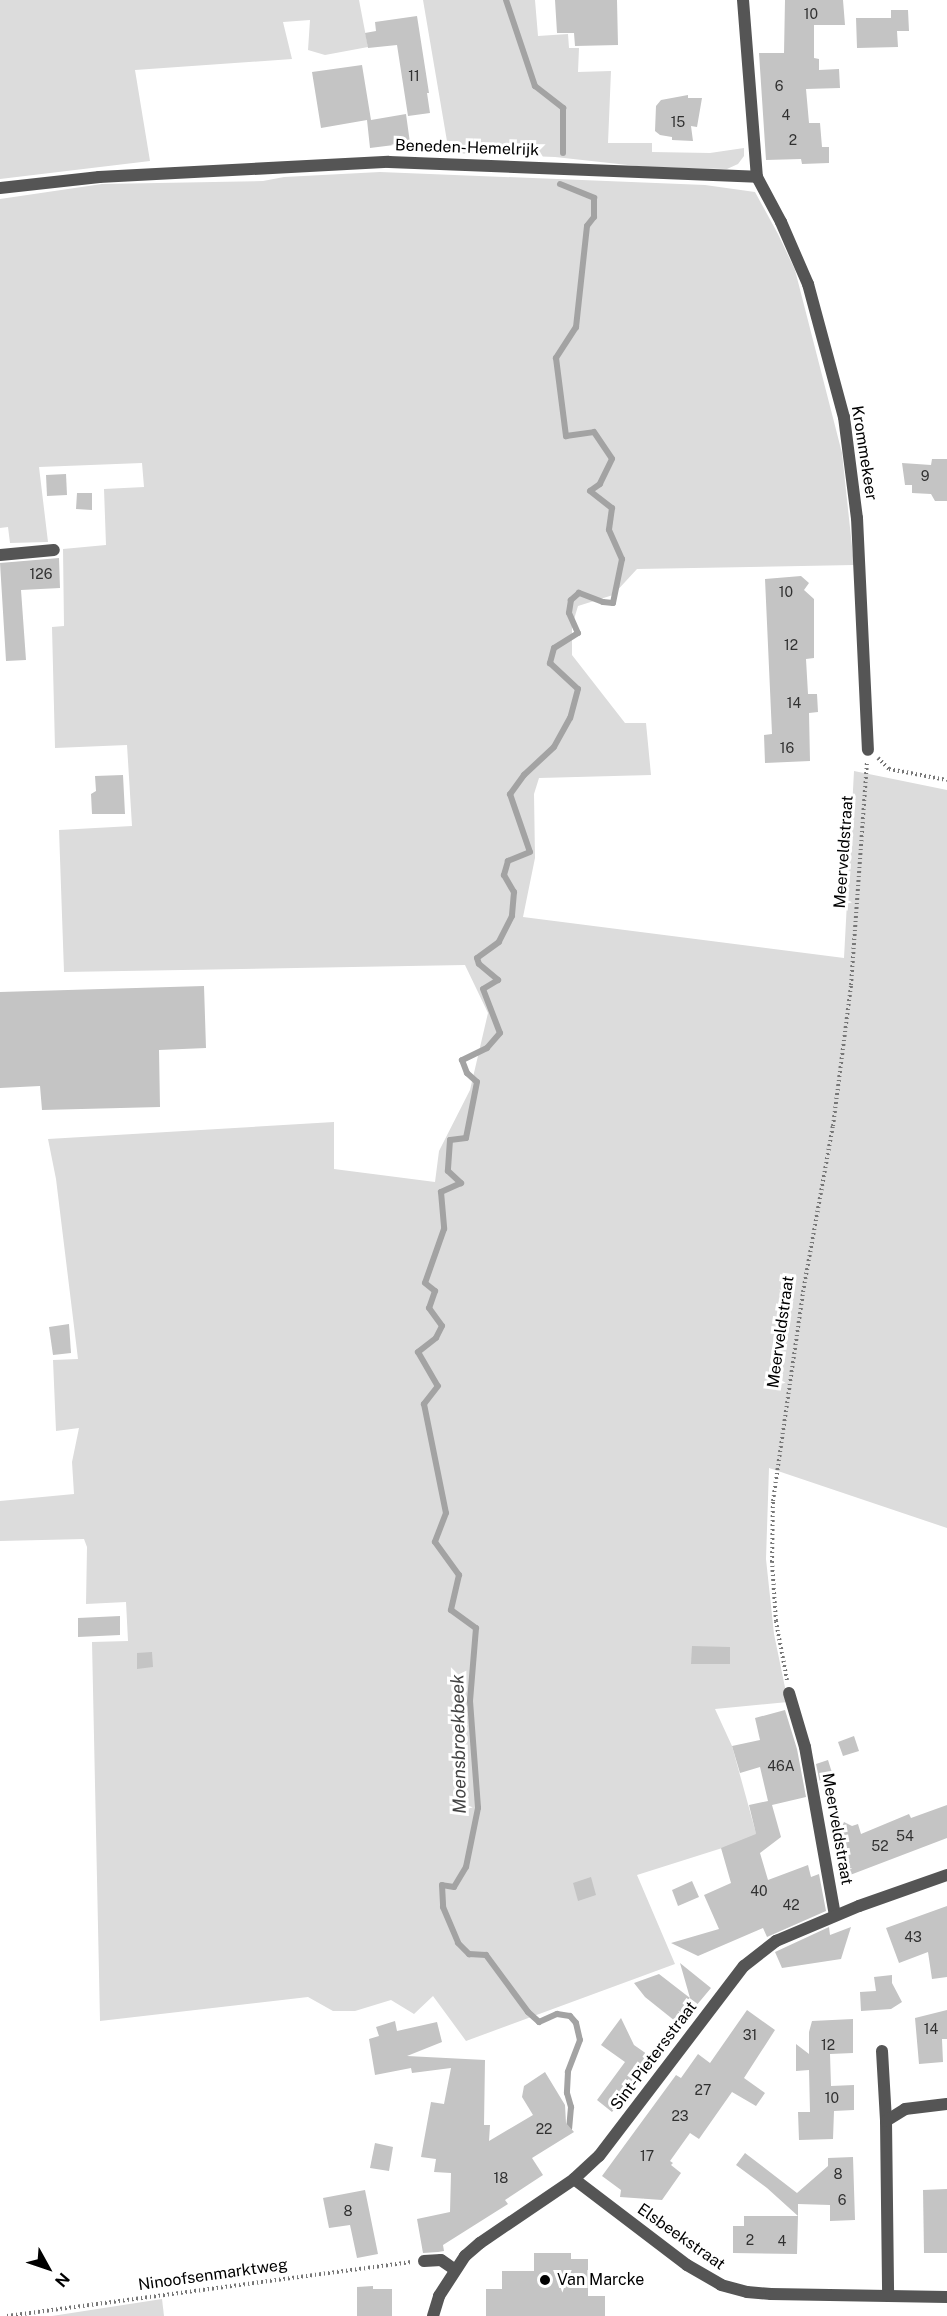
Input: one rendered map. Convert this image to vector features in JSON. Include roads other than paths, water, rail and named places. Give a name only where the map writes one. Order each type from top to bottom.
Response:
[{"type":"street","points":[[743,0],[757,177]]},
{"type":"street","name":"Beneden-Hemelrijk","points":[[0,188],[99,177],[389,162],[757,177]]},
{"type":"street","name":"Krommekeer","points":[[757,177],[781,222],[808,284],[844,417],[857,518],[868,750]]},
{"type":"street","points":[[0,555],[54,549]]},
{"type":"street","name":"Meerveldstraat","points":[[789,1693],[805,1747],[835,1916]]},
{"type":"street","name":"Sint-Pietersstraat","points":[[433,2316],[439,2296],[454,2269],[480,2243],[574,2179],[599,2156],[744,1966],[776,1941],[835,1916],[947,1875]]},
{"type":"street","points":[[882,2051],[886,2121],[888,2296]]},
{"type":"street","points":[[886,2121],[905,2109],[947,2104]]},
{"type":"street","name":"Elsbeekstraat","points":[[574,2179],[687,2265],[721,2285],[747,2292],[771,2294],[947,2297]]},
{"type":"street","points":[[424,2261],[441,2260],[454,2269]]},
{"type":"waterway","name":"Moensbroekbeek","points":[[506,0],[535,86],[563,108],[563,153]]},
{"type":"waterway","name":"Moensbroekbeek","points":[[560,184],[594,198],[594,217],[587,226],[576,327],[556,358],[566,436],[594,432],[612,459],[600,484],[590,491],[612,508],[609,530],[622,559],[613,603],[603,602],[579,593],[571,600],[569,613],[578,633],[554,648],[550,663],[578,689],[570,718],[554,747],[524,775],[510,794],[530,852],[508,861],[504,875],[514,892],[512,916],[499,942],[477,958],[479,964],[498,980],[483,989],[500,1033],[487,1048],[462,1060],[467,1073],[477,1082],[466,1138],[450,1140],[448,1171],[461,1183],[441,1192],[444,1229],[425,1283],[435,1291],[429,1308],[442,1326],[436,1338],[418,1352],[438,1386],[424,1404],[446,1513],[435,1542],[459,1575],[451,1610],[476,1628],[470,1701],[478,1808],[466,1867],[454,1887],[442,1885],[443,1907],[458,1943],[469,1954],[486,1955],[528,2012],[539,2022],[557,2014],[570,2016],[576,2023],[580,2040],[568,2072],[567,2093],[571,2107],[569,2128]]},
{"type":"place","name":"Van Marcke","points":[[545,2280]]}]
